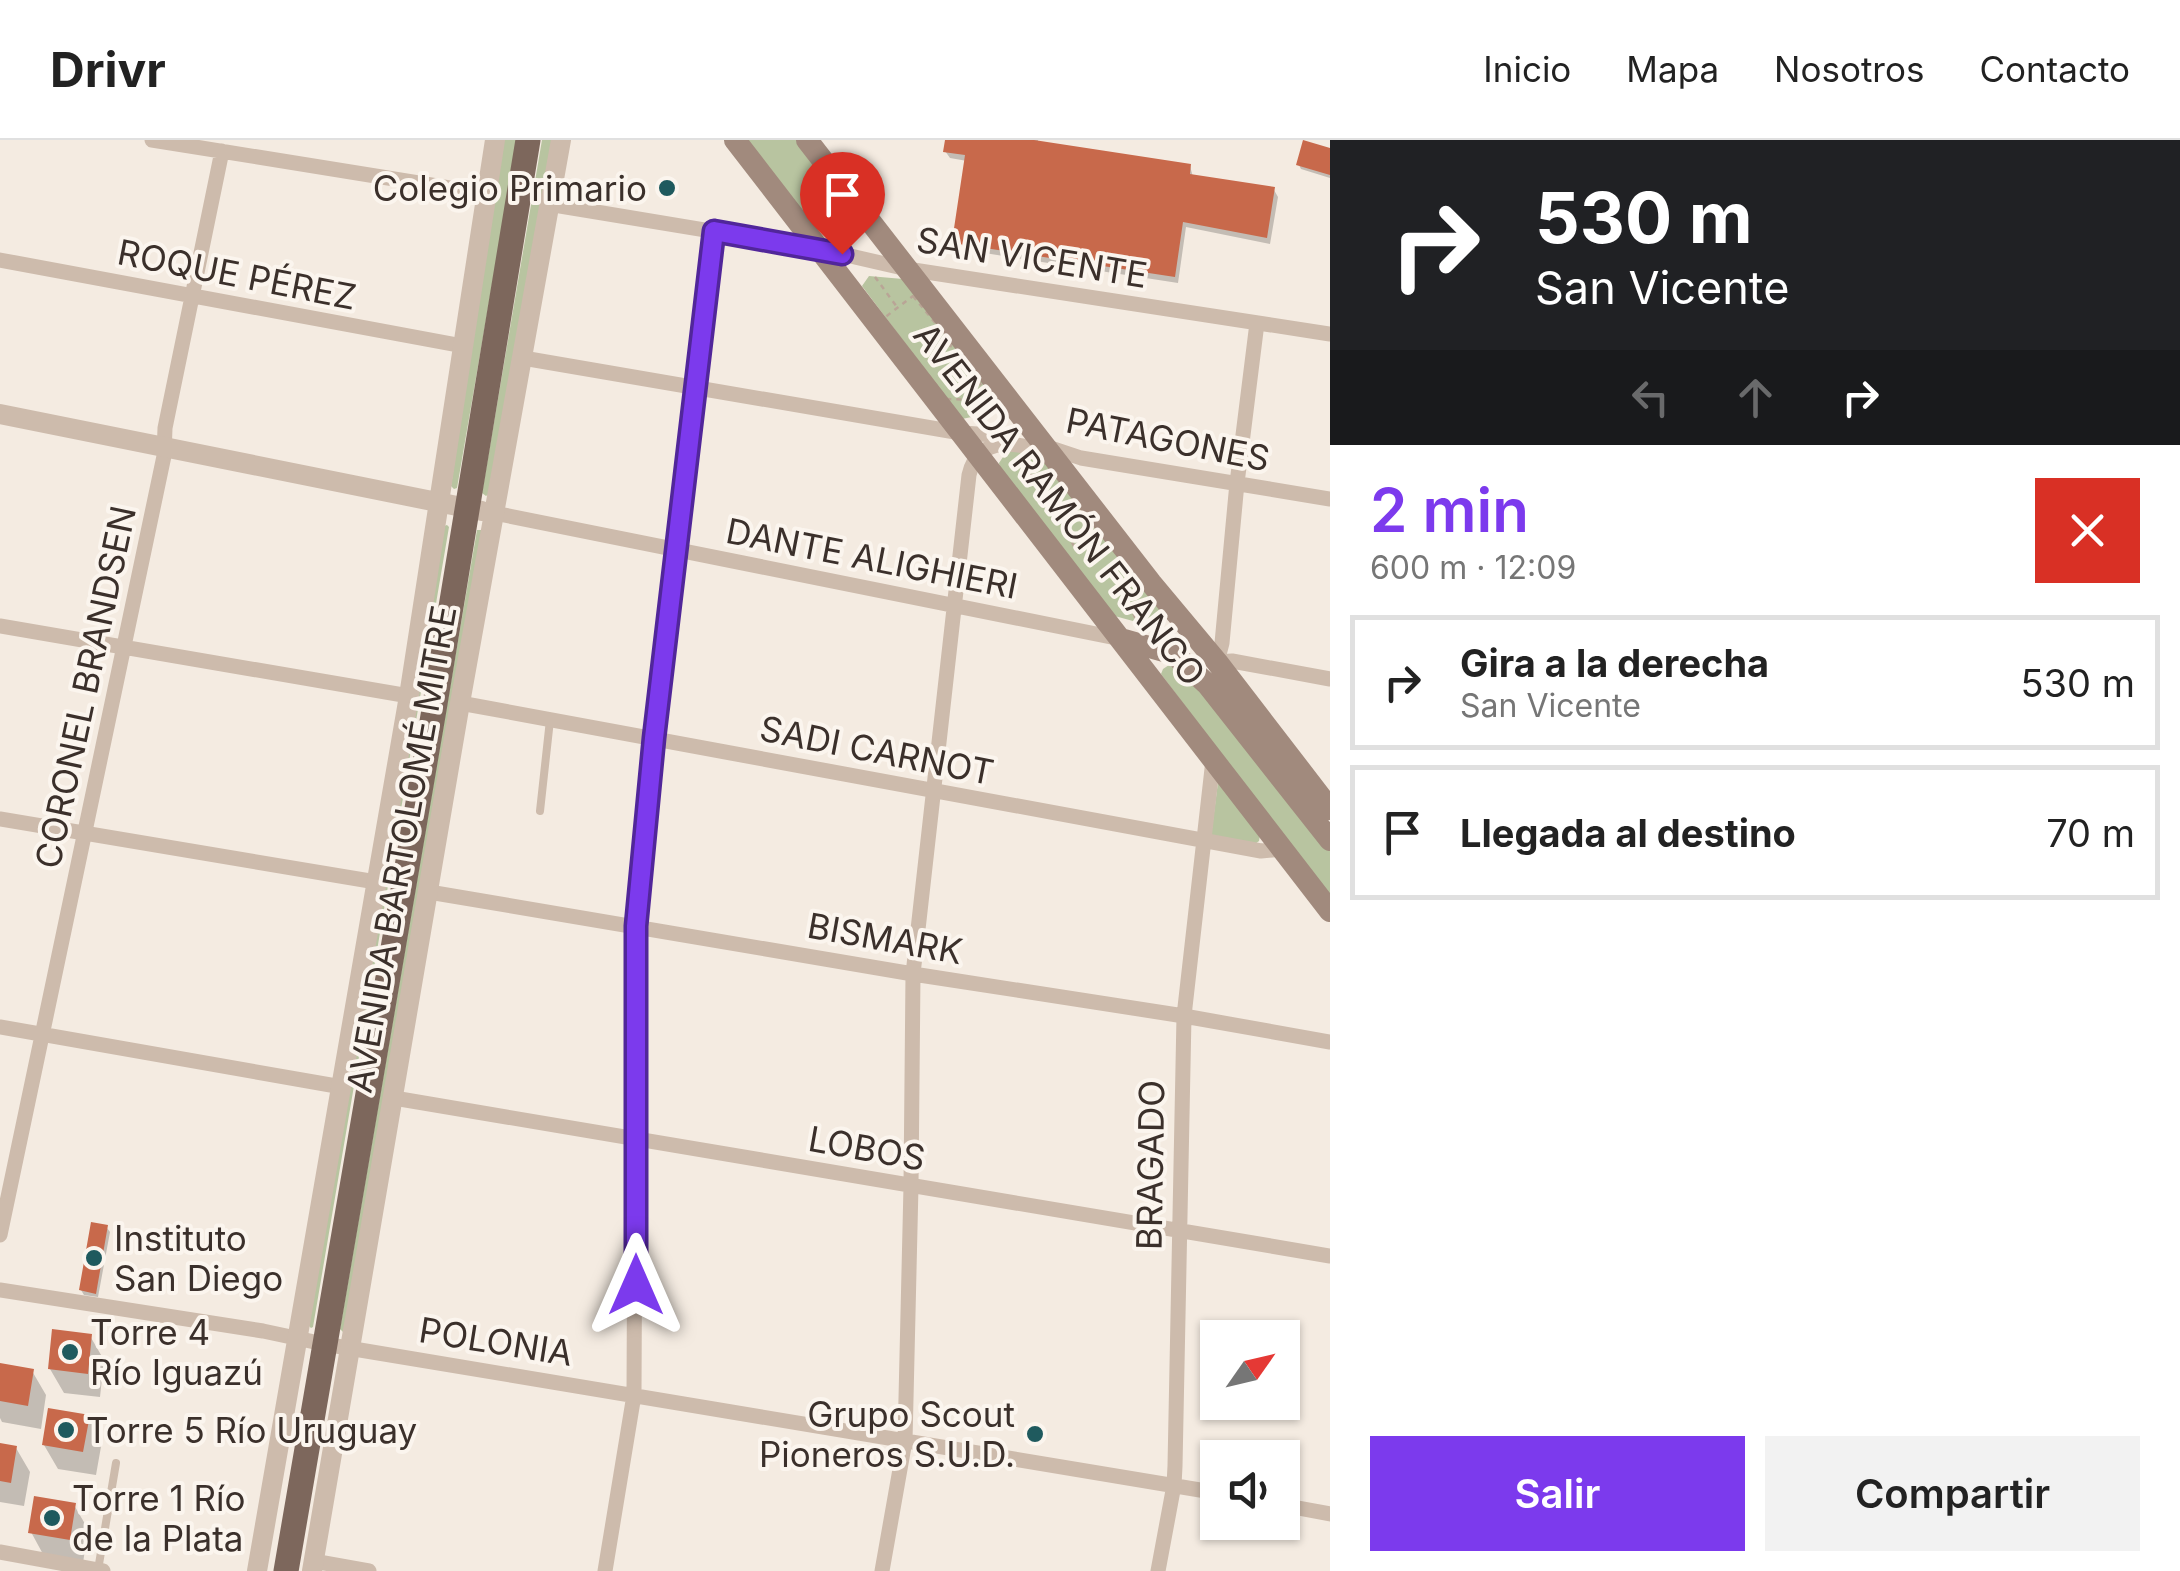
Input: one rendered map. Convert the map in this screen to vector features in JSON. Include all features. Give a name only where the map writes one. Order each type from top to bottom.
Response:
[{"type":"main road","name":"AVENIDA BARTOLOMÉ MITRE","points":[[286,1571],[337,1346],[466,508],[528,140]]},
{"type":"main road","name":"AVENIDA RAMÓN FRANCO","points":[[735,140],[823,239],[961,433],[1330,911]]},
{"type":"main road","name":"AVENIDA RAMÓN FRANCO","points":[[807,140],[1048,458],[1216,662],[1330,809]]},
{"type":"main road","points":[[1151,583],[1185,639],[1330,828]]},
{"type":"main road","points":[[1120,638],[1174,654],[1207,684],[1330,840]]},
{"type":"street","points":[[152,140],[488,194]]},
{"type":"street","name":"AVENIDA BARTOLOMÉ MITRE","points":[[257,1571],[409,696],[495,140]]},
{"type":"street","name":"AVENIDA BARTOLOMÉ MITRE","points":[[312,1566],[337,1346],[394,1098],[560,140]]},
{"type":"street","name":"CORONEL BRANDSEN","points":[[0,1235],[164,456],[165,428],[222,151]]},
{"type":"street","name":"SAN VICENTE","points":[[548,204],[714,231],[823,239],[906,269],[1330,334]]},
{"type":"street","points":[[604,1571],[634,1394],[636,926],[654,738],[714,231]]},
{"type":"street","name":"ROQUE PÉREZ","points":[[0,260],[463,346]]},
{"type":"street","points":[[1257,323],[1222,643],[1216,662],[1232,661],[1330,679]]},
{"type":"street","name":"PATAGONES","points":[[523,358],[961,433],[1018,436],[1048,458],[1081,458],[1330,499]]},
{"type":"street","points":[[0,414],[494,513]]},
{"type":"street","points":[[882,1571],[904,1441],[913,974],[969,474],[977,454],[992,446],[1034,448],[1048,458]]},
{"type":"street","name":"DANTE ALIGHIERI","points":[[494,513],[1120,638]]},
{"type":"street","points":[[0,626],[409,696]]},
{"type":"street","name":"SADI CARNOT","points":[[460,703],[1261,852],[1283,849]]},
{"type":"street","name":"BRAGADO","points":[[1158,1571],[1174,1485],[1184,1016],[1213,760]]},
{"type":"street","points":[[0,819],[376,882]]},
{"type":"street","name":"BISMARK","points":[[429,892],[1330,1042]]},
{"type":"street","points":[[0,1027],[342,1086]]},
{"type":"street","name":"LOBOS","points":[[394,1098],[1330,1256]]},
{"type":"street","name":"POLONIA","points":[[0,1290],[1200,1490]]},
{"type":"street","points":[[1300,1508],[1330,1514]]},
{"type":"street","points":[[0,1552],[95,1570]]},
{"type":"street","points":[[312,1566],[369,1571]]},
{"type":"lane","points":[[540,811],[550,720]]},
{"type":"lane","points":[[95,1570],[116,1463]]},
{"type":"path","points":[[823,239],[851,232],[848,218]]},
{"type":"path","points":[[913,296],[950,342],[950,350],[991,396],[980,400],[947,398],[884,318],[913,296]]},
{"type":"path","points":[[1021,482],[1023,476],[1048,458]]},
{"type":"path","points":[[1048,518],[1062,525],[1078,554]]},
{"type":"path","points":[[1112,560],[1133,614]]},
{"type":"green space","points":[[502,140],[517,140],[454,489],[451,486]]},
{"type":"green space","points":[[542,140],[553,140],[486,496],[482,493]]},
{"type":"green space","points":[[746,140],[803,140],[866,231],[839,236],[813,226]]},
{"type":"green space","points":[[869,276],[903,279],[1010,409],[962,419],[862,286]]},
{"type":"green space","points":[[1015,449],[1045,460],[1165,617],[1155,627],[1111,615],[1000,468],[1007,451]]},
{"type":"green space","points":[[444,526],[449,527],[311,1328]]},
{"type":"green space","points":[[477,530],[482,530],[344,1333],[340,1329]]},
{"type":"green space","points":[[1169,665],[1192,676],[1330,847],[1330,900],[1161,674]]},
{"type":"green space","points":[[1218,782],[1260,835],[1255,844],[1211,836]]},
{"type":"building","points":[[945,140],[1034,140],[1191,164],[1190,174],[1275,187],[1267,238],[1183,222],[1175,277],[958,244],[959,236],[953,235],[965,155],[943,152]]},
{"type":"building","points":[[1303,140],[1330,148],[1330,175],[1296,165]]},
{"type":"building","name":"Instituto San Diego","points":[[91,1222],[108,1225],[96,1294],[79,1290]]},
{"type":"building","name":"Torre 4 Río Iguazú","points":[[52,1329],[92,1334],[88,1374],[48,1369]]},
{"type":"building","points":[[0,1363],[34,1369],[28,1406],[0,1401]]},
{"type":"building","name":"Torre 5 Río Uruguay","points":[[48,1408],[90,1415],[83,1452],[42,1445]]},
{"type":"building","points":[[0,1443],[17,1446],[11,1483],[0,1481]]},
{"type":"building","name":"Torre 1 Río de la Plata","points":[[34,1496],[76,1503],[70,1540],[28,1533]]},
{"type":"place","name":"Colegio Primario","points":[[667,188]]},
{"type":"place","name":"Instituto San Diego","points":[[94,1258]]},
{"type":"place","name":"Torre 4 Río Iguazú","points":[[70,1352]]},
{"type":"place","name":"Torre 5 Río Uruguay","points":[[66,1430]]},
{"type":"place","name":"Grupo Scout Pioneros S.U.D.","points":[[1035,1434]]},
{"type":"place","name":"Torre 1 Río de la Plata","points":[[52,1518]]},
{"type":"route","points":[[636,1285],[636,926],[654,738],[714,231],[842,254]]}]
